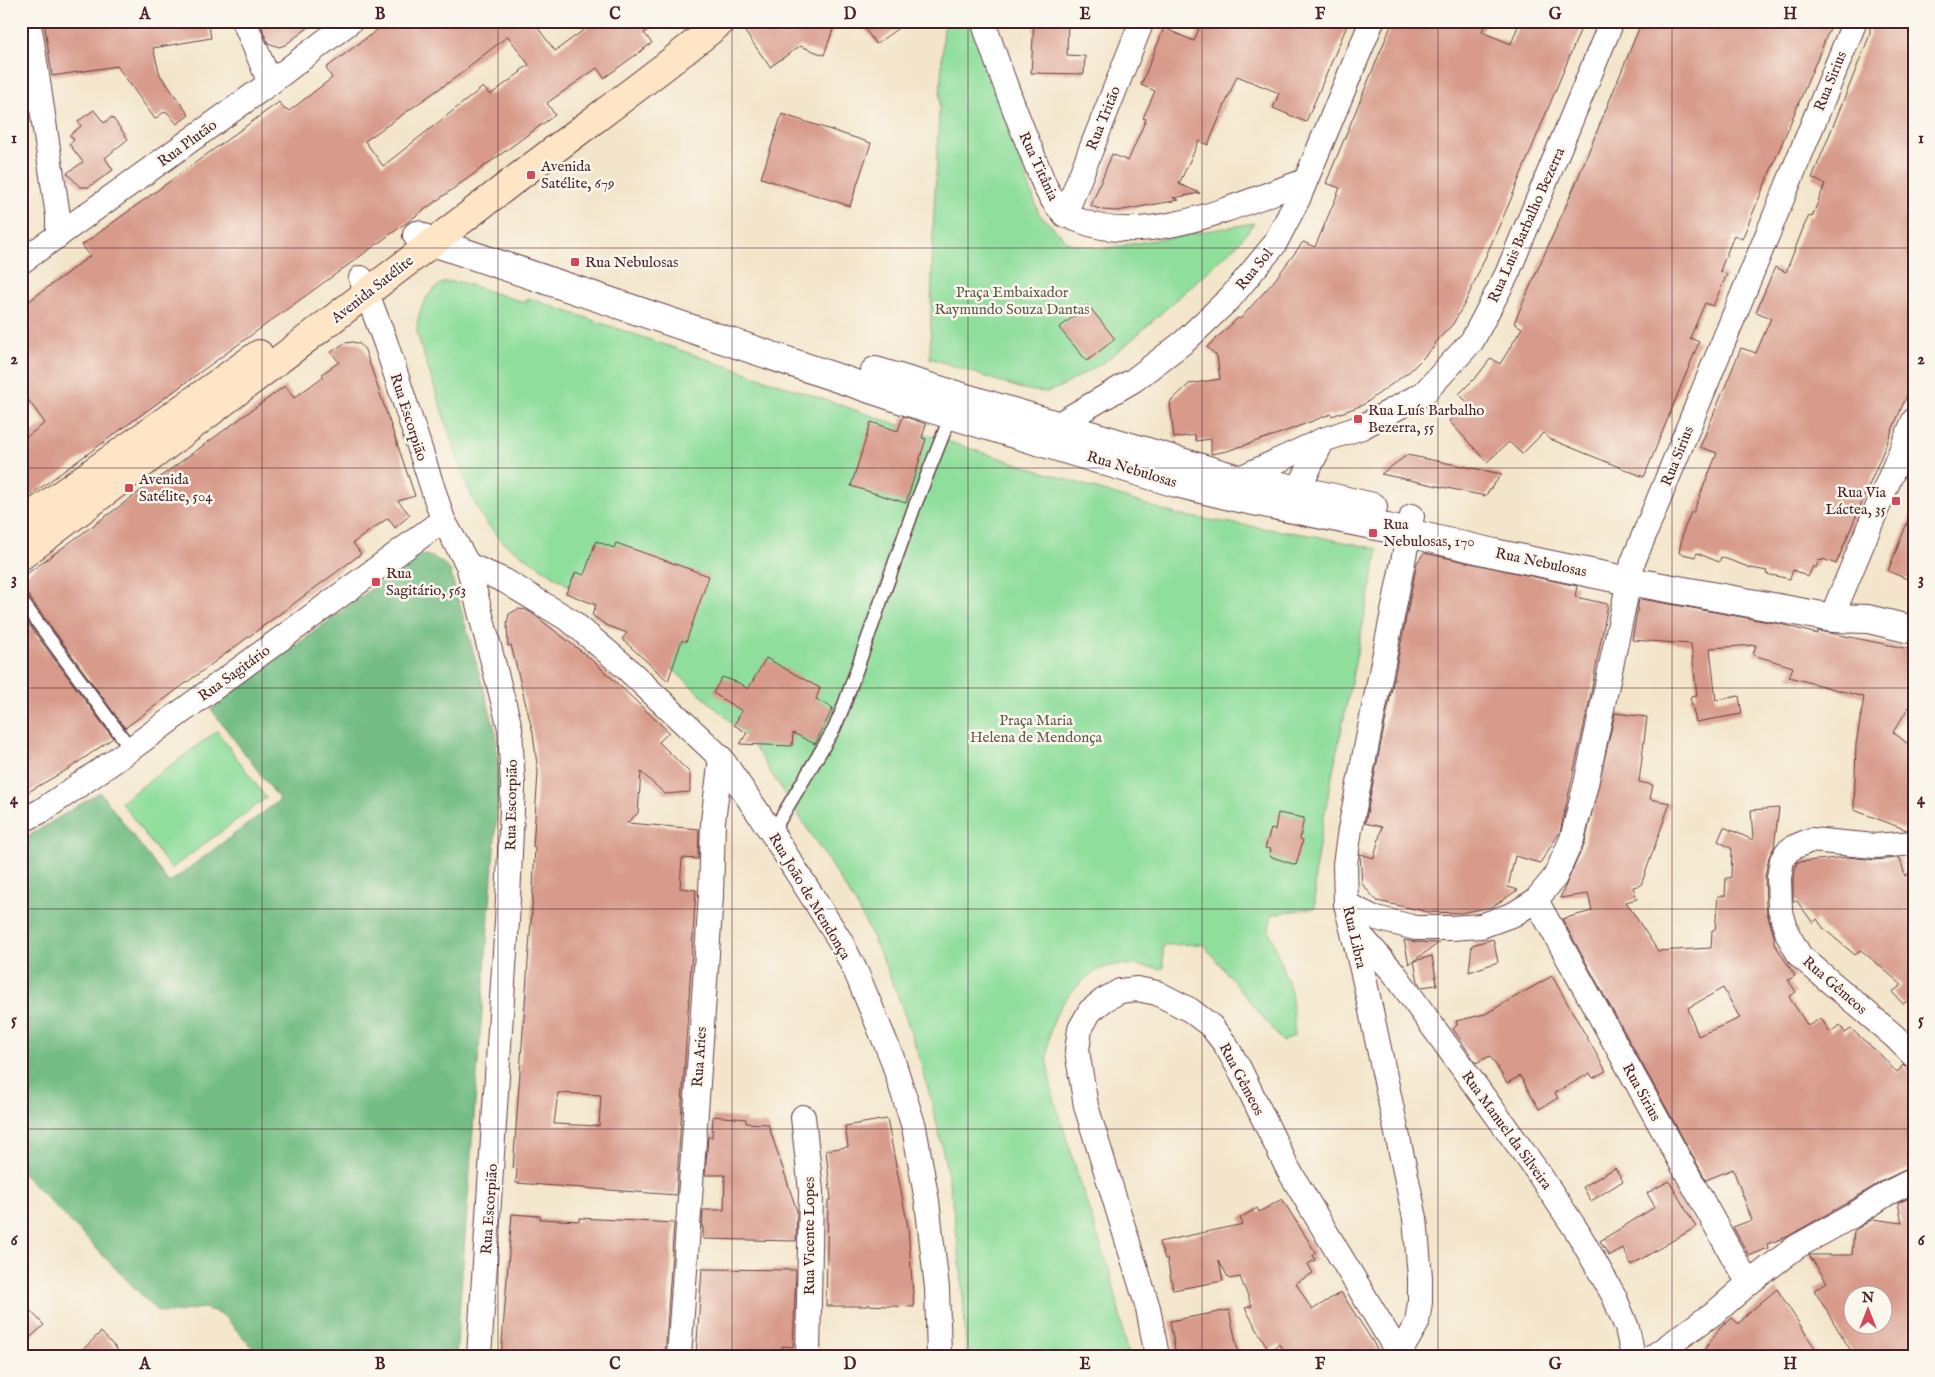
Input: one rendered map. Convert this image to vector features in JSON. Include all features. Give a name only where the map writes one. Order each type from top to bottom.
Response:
[{"type":"main road","name":"Avenida Satélite","points":[[21,523],[251,360],[364,285],[435,231],[673,62],[721,21]]},
{"type":"main road","name":"Avenida Satélite","points":[[21,556],[262,375],[364,285]]},
{"type":"street","points":[[27,21],[31,35],[58,216],[58,236]]},
{"type":"street","points":[[244,21],[270,83]]},
{"type":"street","name":"Rua Plutão","points":[[21,262],[270,83],[351,21]]},
{"type":"street","name":"Rua Titânia","points":[[983,21],[1007,94],[1048,192],[1065,215],[1087,224],[1112,229],[1146,229],[1198,218],[1305,181]]},
{"type":"street","name":"Rua Tritão","points":[[1065,215],[1142,21]]},
{"type":"street","name":"Rua Sol","points":[[1053,434],[1134,380],[1185,341],[1231,297],[1274,245],[1305,181],[1372,21]]},
{"type":"street","name":"Rua Luis Barbalho Bezerra","points":[[1236,488],[1323,440],[1362,427],[1424,393],[1472,341],[1507,274],[1612,21]]},
{"type":"street","name":"Rua Sirius","points":[[1348,913],[1416,928],[1481,926],[1514,914],[1536,900],[1555,877],[1572,839],[1586,784],[1631,572],[1855,21]]},
{"type":"street","name":"Rua Nebulosas","points":[[435,231],[951,415],[1053,434]]},
{"type":"street","name":"Rua Nebulosas","points":[[435,231],[916,384],[1053,434],[1236,488],[1268,483],[1295,500],[1410,524],[1503,537],[1631,572],[1793,593],[1835,611],[1914,630]]},
{"type":"street","name":"Rua Escorpião","points":[[364,285],[385,340],[443,520],[468,566],[510,728],[513,786],[506,941],[479,1356]]},
{"type":"street","points":[[1835,611],[1914,420]]},
{"type":"street","points":[[1295,500],[1323,440]]},
{"type":"street","name":"Rua Sagitário","points":[[21,821],[131,748],[443,520]]},
{"type":"street","name":"Rua Libra","points":[[1399,1355],[1417,1323],[1420,1302],[1415,1218],[1364,978],[1348,913],[1345,864],[1350,829],[1410,524]]},
{"type":"street","name":"Rua João de Mendonça","points":[[468,566],[505,581],[571,621],[624,666],[721,758],[772,833],[841,942],[892,1058],[914,1127],[928,1202],[936,1278],[939,1356]]},
{"type":"street","name":"Rua Aries","points":[[679,1356],[711,896],[713,821],[721,758]]},
{"type":"street","name":"Rua Gêmeos","points":[[1912,846],[1875,846],[1811,840],[1787,852],[1782,860],[1779,878],[1780,909],[1788,935],[1800,956],[1894,1036],[1914,1056]]},
{"type":"street","name":"Rua Sirius","points":[[1536,900],[1736,1262],[1750,1283]]},
{"type":"street","name":"Rua Manuel da Silveira","points":[[1348,913],[1394,973],[1537,1171],[1577,1231],[1614,1296],[1627,1328],[1633,1356]]},
{"type":"street","name":"Rua Gêmeos","points":[[1157,1356],[1148,1308],[1086,1106],[1077,1051],[1080,1029],[1090,1011],[1120,991],[1137,989],[1157,993],[1190,1010],[1211,1026],[1225,1044],[1239,1068],[1288,1169],[1399,1355]]},
{"type":"street","name":"Rua Vicente Lopes","points":[[803,1117],[811,1191],[808,1356]]},
{"type":"street","points":[[1654,1356],[1718,1310],[1796,1247],[1852,1216],[1888,1193],[1914,1180]]},
{"type":"lane","points":[[772,833],[834,729],[843,708],[914,508],[951,415]]},
{"type":"lane","points":[[21,600],[131,748]]},
{"type":"green space","name":"Praça Embaixador Raymundo Souza Dantas","points":[[944,21],[972,21],[1039,214],[1069,243],[1102,249],[1254,223],[1236,246],[1128,343],[1104,362],[1063,386],[1047,392],[1019,388],[930,358],[933,230]]},
{"type":"green space","name":"Praça Maria Helena de Mendonça","points":[[445,282],[460,282],[526,303],[528,298],[934,437],[1178,515],[1315,536],[1378,549],[1323,821],[1315,871],[1315,908],[1272,914],[1269,930],[1291,991],[1295,1035],[1283,1042],[1203,944],[1163,945],[1163,969],[1134,965],[1102,968],[1082,982],[1071,993],[1059,1010],[1051,1028],[1048,1046],[1048,1065],[1055,1102],[1113,1283],[1128,1356],[966,1356],[958,1241],[938,1127],[923,1071],[905,1016],[884,962],[859,910],[757,751],[743,733],[614,616],[504,543],[486,523],[465,482],[417,334],[420,310],[432,291]]},
{"type":"green space","points":[[424,555],[438,560],[450,570],[496,733],[499,784],[456,1356],[260,1356],[224,1316],[214,1311],[203,1308],[169,1313],[157,1311],[21,1171],[21,841],[100,792],[169,883],[280,800],[211,709],[414,557]]},
{"type":"green space","points":[[217,731],[266,798],[171,869],[121,802]]},
{"type":"building","points":[[44,21],[208,21],[211,38],[153,48],[160,75],[189,115],[177,124],[167,112],[164,112],[155,119],[117,66],[52,76]]},
{"type":"building","points":[[259,21],[317,21],[285,45],[279,47],[268,43]]},
{"type":"building","points":[[389,21],[533,21],[555,51],[596,21],[660,21],[644,33],[652,43],[604,78],[597,68],[547,103],[555,115],[21,502],[21,441],[45,423],[21,390],[21,307],[90,256],[82,245],[279,102],[285,110],[289,111],[332,78],[326,68]],"holes":[[[508,36],[529,65],[490,95],[483,87],[383,166],[365,141],[469,68]]]},
{"type":"building","points":[[754,21],[836,21],[824,55],[800,46],[770,67],[743,29]]},
{"type":"building","points":[[859,21],[908,21],[876,44]]},
{"type":"building","points":[[1034,21],[1068,21],[1067,55],[1085,56],[1084,74],[1031,73]]},
{"type":"building","points":[[1202,21],[1349,21],[1306,122],[1273,108],[1279,93],[1237,76],[1208,145],[1199,141],[1179,184],[1200,193],[1173,198],[1179,200],[1117,211],[1103,210],[1091,206],[1112,154],[1128,161],[1146,119],[1143,118],[1155,91],[1141,85],[1164,28],[1194,41]]},
{"type":"building","points":[[1393,21],[1486,21],[1482,32],[1511,44],[1520,21],[1584,21],[1508,206],[1466,301],[1453,324],[1434,344],[1435,346],[1410,371],[1363,405],[1332,416],[1331,414],[1227,451],[1211,454],[1211,439],[1196,441],[1195,435],[1174,438],[1170,402],[1189,384],[1220,379],[1217,356],[1207,347],[1238,318],[1240,319],[1274,281],[1303,242],[1315,247],[1340,188],[1326,183]]},
{"type":"building","points":[[1642,21],[1833,21],[1742,239],[1734,235],[1720,271],[1727,274],[1713,306],[1705,303],[1690,338],[1699,342],[1644,477],[1550,439],[1543,433],[1522,454],[1509,442],[1487,462],[1449,421],[1469,404],[1459,394],[1478,375],[1491,358],[1500,364],[1522,328],[1514,323],[1575,185]]},
{"type":"building","points":[[1870,21],[1914,21],[1914,378],[1836,564],[1823,559],[1822,561],[1819,560],[1816,568],[1813,566],[1808,577],[1793,570],[1790,579],[1766,574],[1767,571],[1751,568],[1721,557],[1719,562],[1697,553],[1695,557],[1679,553],[1683,532],[1691,512],[1693,513],[1717,453],[1700,447],[1741,348],[1756,353],[1771,318],[1756,312],[1775,267],[1786,272],[1804,226],[1809,216],[1812,217],[1825,184],[1812,178],[1870,34]]},
{"type":"building","points":[[94,110],[104,123],[112,117],[128,139],[105,158],[113,170],[89,187],[80,187],[67,173],[83,162],[69,144],[74,140],[70,135],[81,126],[78,121]]},
{"type":"building","points":[[782,114],[871,143],[850,206],[761,178]]},
{"type":"building","points":[[1088,305],[1115,339],[1087,361],[1059,328]]},
{"type":"building","points":[[353,342],[360,344],[365,350],[415,496],[398,501],[410,515],[395,528],[388,518],[353,543],[361,554],[125,728],[28,595],[21,592],[21,578],[285,386],[294,398],[324,376],[322,374],[339,362],[331,352],[345,343]]},
{"type":"building","points":[[903,416],[926,424],[922,438],[926,439],[906,503],[851,486],[871,422],[898,431]]},
{"type":"building","points":[[1407,455],[1502,474],[1485,496],[1381,474]]},
{"type":"building","points":[[1914,508],[1914,582],[1888,571]]},
{"type":"building","points":[[596,541],[614,548],[616,543],[709,576],[686,642],[682,640],[668,681],[622,639],[627,633],[606,625],[592,615],[596,605],[566,593],[576,572],[584,575]]},
{"type":"building","points":[[1424,553],[1577,586],[1575,597],[1608,604],[1588,708],[1560,832],[1540,863],[1515,856],[1508,887],[1518,890],[1492,907],[1461,913],[1429,912],[1377,901],[1362,884],[1360,854],[1374,858],[1382,827],[1365,823],[1417,563]]},
{"type":"building","points":[[1639,600],[1780,624],[1817,634],[1818,631],[1914,650],[1914,708],[1909,707],[1893,732],[1914,749],[1914,829],[1907,830],[1854,810],[1856,744],[1864,697],[1789,677],[1793,667],[1753,655],[1756,645],[1710,648],[1716,700],[1739,696],[1742,714],[1696,722],[1690,697],[1697,696],[1691,644],[1632,640]]},
{"type":"building","points":[[518,609],[526,610],[590,658],[669,732],[659,742],[690,773],[690,792],[665,794],[641,772],[638,813],[627,823],[699,829],[698,859],[682,858],[680,888],[696,890],[676,1195],[516,1183],[517,1169],[513,1168],[532,908],[535,847],[533,847],[538,773],[533,733],[511,645],[508,646],[507,623],[509,614]],"holes":[[[558,1093],[601,1095],[599,1126],[554,1124]]]},
{"type":"building","points":[[21,614],[113,738],[70,768],[21,796]]},
{"type":"building","points":[[766,658],[820,688],[816,699],[833,708],[815,744],[793,733],[792,746],[740,744],[747,733],[734,725],[742,711],[713,693],[722,677],[739,683],[748,689]]},
{"type":"building","points":[[1615,713],[1647,717],[1639,782],[1653,785],[1650,799],[1670,803],[1641,885],[1633,887],[1637,899],[1626,902],[1658,951],[1711,948],[1712,930],[1715,930],[1718,896],[1725,896],[1726,878],[1731,878],[1732,849],[1718,841],[1724,827],[1753,840],[1751,810],[1779,808],[1774,847],[1769,857],[1765,876],[1766,909],[1774,936],[1774,943],[1795,976],[1788,980],[1796,992],[1789,997],[1808,1026],[1821,1018],[1830,1032],[1840,1025],[1845,1033],[1851,1029],[1881,1055],[1897,1073],[1903,1065],[1914,1076],[1914,1166],[1882,1181],[1787,1237],[1767,1244],[1768,1248],[1749,1256],[1733,1227],[1752,1220],[1733,1169],[1706,1180],[1562,919],[1592,911],[1588,894],[1560,898],[1585,842]],"holes":[[[1723,988],[1740,1018],[1698,1036],[1688,1008]]]},
{"type":"building","points":[[1278,813],[1304,818],[1300,839],[1303,840],[1296,865],[1269,856],[1271,849],[1265,848],[1271,829],[1275,830]]},
{"type":"building","points":[[1848,857],[1874,860],[1900,858],[1905,876],[1914,869],[1914,997],[1903,1004],[1892,992],[1902,985],[1861,950],[1855,955],[1824,929],[1817,919],[1813,923],[1797,901],[1793,901],[1793,879],[1797,862]]},
{"type":"building","points":[[1493,939],[1498,962],[1469,972],[1472,945]]},
{"type":"building","points":[[1404,940],[1416,942],[1439,943],[1409,964]]},
{"type":"building","points":[[1432,956],[1437,985],[1421,987],[1418,982],[1414,961]]},
{"type":"building","points":[[1552,976],[1606,1071],[1593,1078],[1590,1073],[1555,1093],[1558,1098],[1539,1109],[1520,1076],[1507,1083],[1490,1056],[1476,1063],[1453,1029],[1457,1025],[1456,1021],[1485,1014]]},
{"type":"building","points":[[713,1116],[746,1119],[746,1123],[768,1124],[797,1211],[796,1241],[703,1239],[703,1210],[724,1210],[725,1175],[705,1175],[708,1137],[712,1137]]},
{"type":"building","points":[[887,1119],[908,1227],[914,1307],[826,1306],[828,1200],[831,1200],[826,1150],[848,1147],[845,1126]]},
{"type":"building","points":[[1615,1168],[1623,1181],[1591,1201],[1583,1187]]},
{"type":"building","points":[[1669,1181],[1696,1227],[1631,1265],[1623,1248],[1609,1256],[1600,1241],[1655,1207],[1647,1193]]},
{"type":"building","points":[[1914,1196],[1914,1356],[1854,1356],[1814,1290],[1827,1282],[1809,1255],[1852,1255],[1854,1231],[1873,1219],[1902,1223],[1898,1203]]},
{"type":"building","points":[[1282,1199],[1316,1253],[1313,1255],[1315,1260],[1308,1264],[1313,1273],[1296,1283],[1312,1310],[1341,1292],[1380,1356],[1286,1356],[1279,1344],[1269,1351],[1245,1308],[1252,1306],[1240,1277],[1229,1279],[1219,1261],[1223,1281],[1173,1290],[1167,1258],[1165,1259],[1159,1242],[1243,1224],[1240,1218],[1257,1208],[1259,1212]]},
{"type":"building","points":[[512,1214],[540,1216],[540,1219],[579,1221],[580,1218],[674,1223],[665,1356],[501,1356]]},
{"type":"building","points":[[702,1269],[796,1270],[793,1347],[782,1346],[782,1356],[696,1356]]},
{"type":"building","points":[[1777,1289],[1820,1356],[1700,1356],[1719,1329],[1732,1318],[1739,1324],[1746,1315]]},
{"type":"building","points":[[21,1301],[44,1325],[21,1346]]},
{"type":"building","points":[[1229,1310],[1239,1356],[1176,1356],[1170,1321]]},
{"type":"building","points":[[101,1332],[123,1356],[76,1356]]},
{"type":"place","name":"Avenida Satélite, 679","points":[[531,175]]},
{"type":"place","name":"Rua Nebulosas","points":[[575,262]]},
{"type":"place","name":"Rua Luís Barbalho Bezerra, 55","points":[[1358,419]]},
{"type":"place","name":"Avenida Satélite, 504","points":[[129,488]]},
{"type":"place","name":"Rua Via Láctea, 35","points":[[1896,501]]},
{"type":"place","name":"Rua Nebulosas, 170","points":[[1373,533]]},
{"type":"place","name":"Rua Sagitário, 563","points":[[376,582]]}]
